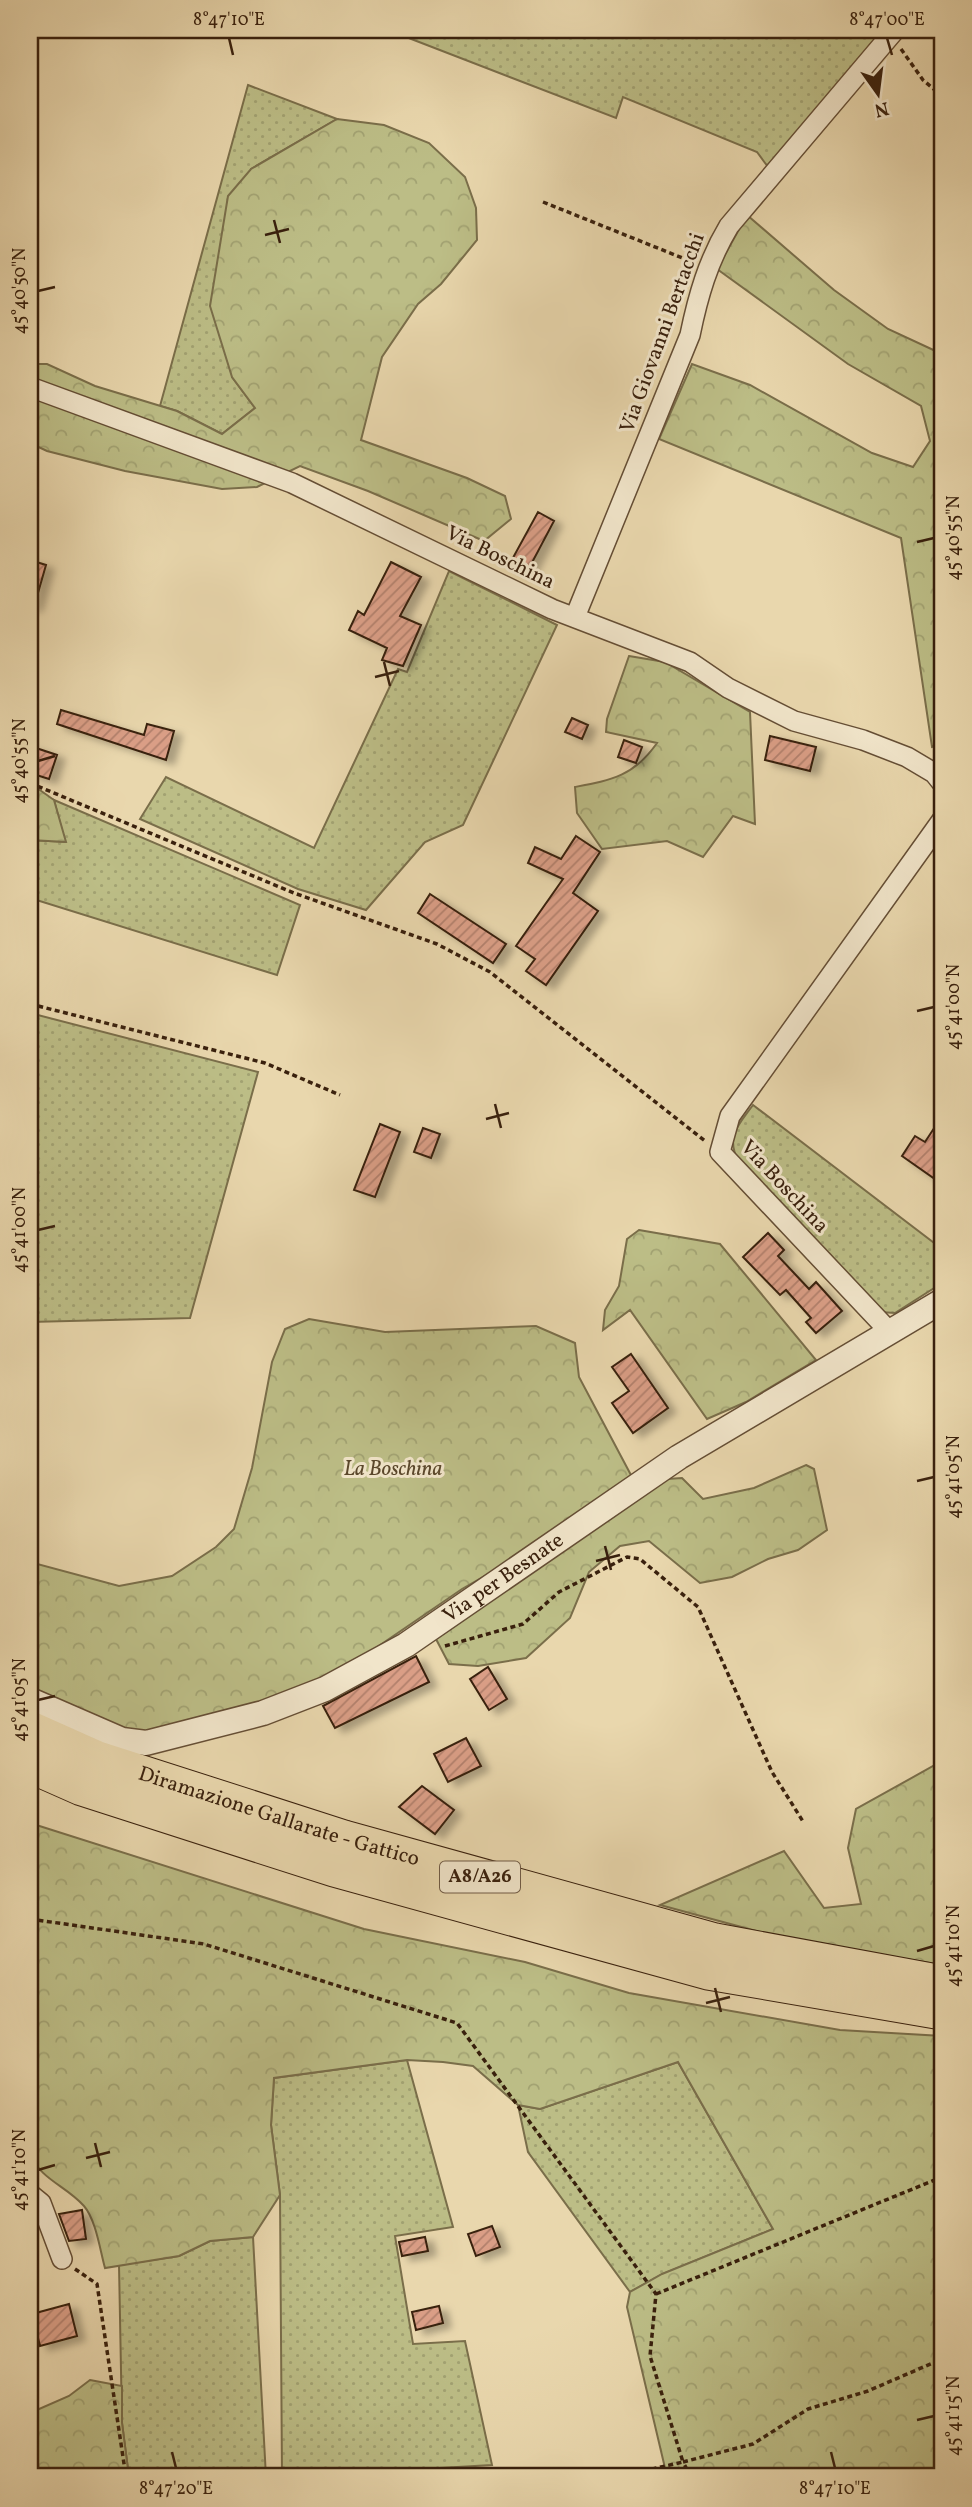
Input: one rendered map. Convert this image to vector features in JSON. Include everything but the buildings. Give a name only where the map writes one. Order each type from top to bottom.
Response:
[{"type":"highway","name":"Diramazione Gallarate - Gattico","points":[[30,1730],[95,1759],[344,1839],[715,1942],[942,1984]]},
{"type":"highway","name":"Diramazione Gallarate - Gattico","points":[[30,1764],[82,1787],[334,1868],[708,1971],[942,2011]]},
{"type":"street","name":"Via Giovanni Bertacchi","points":[[575,617],[691,335],[698,292],[729,226],[894,33]]},
{"type":"street","name":"Via Boschina","points":[[30,387],[292,483],[552,609],[690,662],[729,688],[794,721],[863,740],[907,757],[934,773],[942,783]]},
{"type":"street","name":"Via Boschina","points":[[888,1330],[720,1152],[730,1116],[942,820]]},
{"type":"street","name":"Via per Besnate","points":[[30,1700],[122,1740],[159,1741],[263,1713],[325,1689],[415,1639],[679,1457],[888,1330],[942,1301]]},
{"type":"street","points":[[30,2194],[41,2203],[62,2259]]},
{"type":"path","points":[[894,33],[923,80],[942,96]]},
{"type":"path","points":[[543,202],[708,268]]},
{"type":"path","points":[[30,783],[294,893],[437,944],[490,972],[720,1152]]},
{"type":"path","points":[[30,1004],[265,1063],[340,1095]]},
{"type":"path","points":[[415,1639],[426,1648],[453,1646],[508,1630],[523,1624],[559,1592],[610,1564],[627,1557],[640,1559],[698,1607],[772,1772],[804,1823]]},
{"type":"path","points":[[30,1919],[204,1944],[457,2023],[656,2294],[650,2356],[683,2462],[691,2477]]},
{"type":"path","points":[[656,2294],[942,2177]]},
{"type":"path","points":[[62,2259],[97,2284],[126,2477]]},
{"type":"path","points":[[617,2477],[752,2444],[808,2409],[868,2391],[942,2359]]},
{"type":"green space","points":[[388,30],[883,30],[768,167],[757,152],[623,97],[616,118]]},
{"type":"green space","points":[[248,85],[337,119],[251,169],[232,377],[255,408],[222,434],[177,411],[160,406]]},
{"type":"green space","points":[[337,119],[384,125],[429,143],[465,177],[476,208],[477,240],[441,284],[418,304],[382,357],[361,440],[467,478],[505,496],[511,519],[484,541],[368,491],[300,466],[257,487],[222,489],[125,471],[47,451],[30,443],[30,364],[47,364],[95,386],[177,411],[222,434],[255,408],[232,377],[210,306],[228,196],[251,169]]},
{"type":"green space","points":[[747,215],[834,290],[888,329],[942,354],[942,744],[932,747],[901,538],[659,439],[692,364],[750,385],[872,453],[913,467],[930,441],[921,406],[848,364],[717,269]]},
{"type":"green space","points":[[449,571],[557,625],[463,825],[425,842],[366,910],[298,889],[140,819],[166,777],[314,848],[398,669],[407,672]]},
{"type":"green space","points":[[629,656],[665,662],[750,712],[755,824],[733,816],[703,857],[667,841],[602,849],[577,813],[575,787],[611,779],[631,770],[657,743],[606,732],[607,719]]},
{"type":"green space","points":[[30,783],[54,800],[66,842],[30,840]]},
{"type":"green space","points":[[54,800],[300,905],[277,975],[30,898],[30,840],[65,842]]},
{"type":"green space","points":[[30,1013],[258,1072],[190,1318],[30,1322]]},
{"type":"green space","points":[[753,1105],[942,1249],[942,1283],[895,1313],[880,1312],[740,1165],[733,1147],[734,1133]]},
{"type":"green space","points":[[639,1230],[720,1244],[816,1360],[746,1402],[707,1419],[630,1310],[603,1330],[605,1310],[619,1286],[627,1239]]},
{"type":"green space","name":"La Boschina","points":[[309,1319],[385,1332],[536,1326],[575,1343],[579,1377],[632,1477],[509,1562],[462,1589],[348,1667],[285,1694],[237,1710],[132,1734],[30,1692],[30,1562],[119,1586],[172,1576],[216,1547],[234,1529],[252,1468],[272,1362],[285,1329]]},
{"type":"green space","points":[[806,1465],[814,1469],[827,1530],[798,1550],[768,1559],[732,1577],[700,1583],[649,1541],[620,1546],[589,1572],[570,1618],[526,1658],[478,1666],[449,1664],[436,1639],[667,1479],[682,1478],[703,1499],[754,1488]]},
{"type":"green space","points":[[942,1761],[942,1965],[793,1941],[660,1905],[784,1851],[824,1908],[861,1904],[848,1848],[856,1809]]},
{"type":"green space","points":[[30,1823],[364,1929],[525,1962],[629,1993],[840,2030],[942,2036],[942,2477],[613,2477],[665,2468],[627,2307],[630,2292],[662,2274],[773,2229],[678,2062],[540,2109],[518,2105],[473,2066],[443,2062],[407,2060],[274,2078],[271,2125],[280,2195],[253,2237],[210,2241],[179,2256],[105,2268],[95,2227],[88,2212],[77,2199],[40,2170],[30,2154]]},
{"type":"green space","points":[[407,2060],[453,2227],[395,2236],[413,2344],[465,2341],[492,2465],[282,2477],[280,2195],[271,2125],[274,2078]]},
{"type":"green space","points":[[678,2062],[773,2229],[663,2274],[630,2292],[528,2152],[518,2105],[540,2109]]},
{"type":"green space","points":[[253,2237],[266,2477],[129,2477],[122,2423],[119,2265],[179,2256],[210,2241]]},
{"type":"green space","points":[[90,2380],[122,2386],[122,2423],[129,2477],[30,2477],[30,2413],[69,2396]]}]
